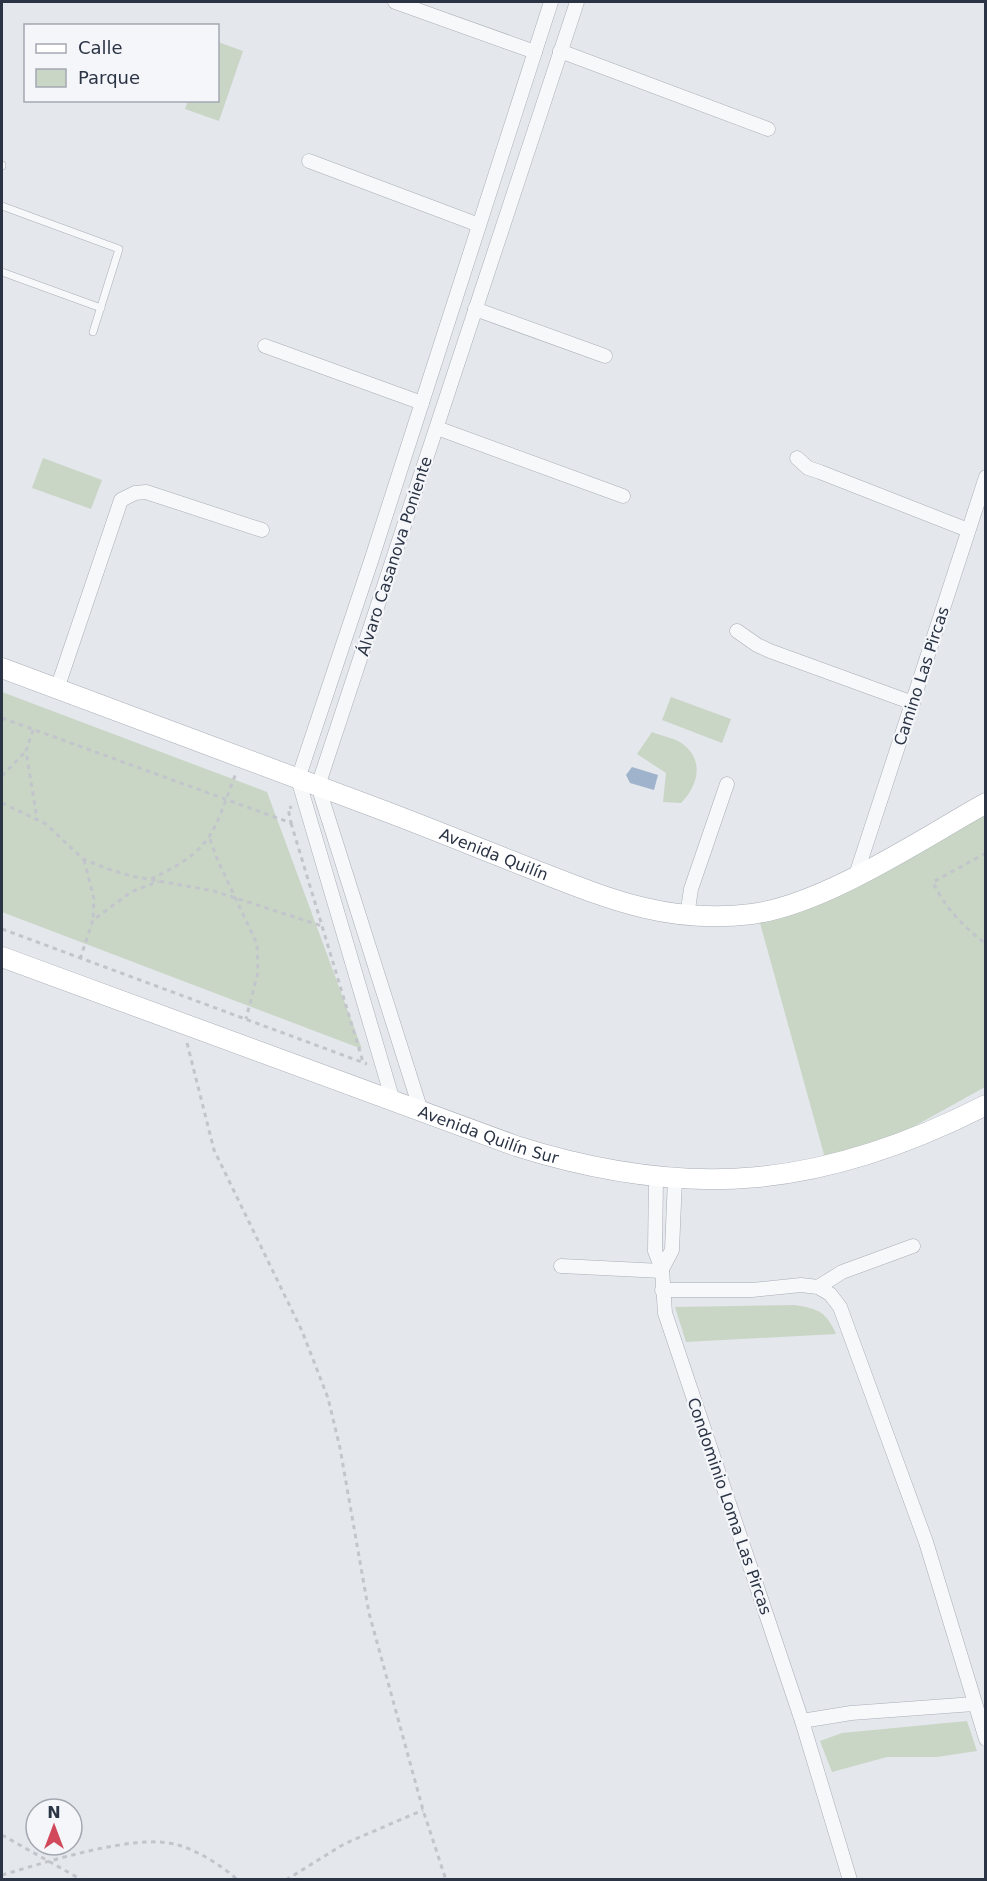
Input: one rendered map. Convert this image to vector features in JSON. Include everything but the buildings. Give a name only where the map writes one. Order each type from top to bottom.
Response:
[{"type":"street","points":[[395,2],[535,52]]},
{"type":"street","name":"Álvaro Casanova Poniente","points":[[298,779],[551,2]]},
{"type":"street","name":"Álvaro Casanova Poniente","points":[[318,786],[576,2]]},
{"type":"street","points":[[560,51],[768,129]]},
{"type":"street","points":[[309,161],[479,225]]},
{"type":"street","points":[[462,278],[484,285]]},
{"type":"street","points":[[475,309],[605,356]]},
{"type":"street","points":[[265,346],[422,403]]},
{"type":"street","points":[[437,428],[623,496]]},
{"type":"street","points":[[797,458],[808,468],[968,530]]},
{"type":"street","name":"Camino Las Pircas","points":[[856,875],[986,477]]},
{"type":"street","points":[[57,689],[121,500],[135,493],[146,492],[262,530]]},
{"type":"street","points":[[737,631],[764,648],[913,703]]},
{"type":"street","name":"Avenida Quilín","points":[[2,668],[622,903],[687,916],[730,916],[772,910],[818,894],[986,803]]},
{"type":"street","points":[[298,779],[393,1101]]},
{"type":"street","points":[[687,916],[691,889],[727,784]]},
{"type":"street","points":[[318,786],[421,1111]]},
{"type":"street","name":"Avenida Quilín Sur","points":[[2,957],[562,1161],[666,1178],[743,1178],[824,1167],[914,1140],[985,1107]]},
{"type":"street","name":"Condominio Loma Las Pircas","points":[[666,1178],[655,1251],[662,1270],[665,1313],[802,1721],[850,1880]]},
{"type":"street","points":[[819,1287],[828,1278],[913,1246]]},
{"type":"street","points":[[561,1266],[662,1270]]},
{"type":"street","points":[[662,1290],[720,1291],[801,1285],[819,1287],[830,1294],[848,1323],[926,1542],[986,1738]]},
{"type":"street","points":[[802,1721],[851,1713],[974,1704]]},
{"type":"lane","points":[[2,206],[119,249],[93,332]]},
{"type":"lane","points":[[2,272],[100,308]]},
{"type":"path","points":[[2,718],[225,801],[291,823]]},
{"type":"path","points":[[2,776],[26,751],[33,730]]},
{"type":"path","points":[[26,751],[37,819]]},
{"type":"path","points":[[151,879],[180,865],[210,838],[242,758]]},
{"type":"path","points":[[2,803],[37,819],[83,859],[108,869],[234,897],[322,926]]},
{"type":"path","points":[[306,804],[288,808],[291,823],[363,1062]]},
{"type":"path","points":[[210,838],[234,897],[247,919],[257,944],[258,972],[246,1019]]},
{"type":"path","points":[[986,853],[933,882],[950,910],[986,944]]},
{"type":"path","points":[[80,959],[93,920],[90,878],[83,859]]},
{"type":"path","points":[[93,920],[131,892],[160,881]]},
{"type":"path","points":[[2,930],[383,1069]]},
{"type":"path","points":[[189,1057],[214,1150],[302,1330],[328,1398],[340,1448],[369,1613],[423,1809],[446,1880]]},
{"type":"path","points":[[286,1880],[344,1844],[423,1809]]},
{"type":"path","points":[[2,1835],[82,1880]]},
{"type":"path","points":[[2,1875],[49,1861],[140,1842],[162,1842],[179,1845],[226,1869],[238,1880]]},
{"type":"green space","points":[[219,42],[243,51],[219,121],[185,109],[188,102],[219,102]]},
{"type":"green space","points":[[43,458],[102,480],[91,509],[32,488]]},
{"type":"green space","points":[[2,692],[267,792],[362,1049],[2,912]]},
{"type":"green space","points":[[671,697],[731,719],[722,743],[662,720]]},
{"type":"green space","points":[[652,732],[681,743],[695,759],[695,782],[681,803],[663,802],[666,773],[637,754]]},
{"type":"green space","points":[[985,812],[985,1087],[875,1148],[828,1169],[760,923],[788,913]]},
{"type":"green space","points":[[795,1305],[821,1313],[829,1321],[836,1334],[686,1342],[675,1307]]},
{"type":"green space","points":[[967,1721],[977,1751],[937,1757],[887,1757],[832,1772],[820,1741],[842,1733]]},
{"type":"water","points":[[632,767],[658,775],[654,790],[630,783],[626,775]]}]
